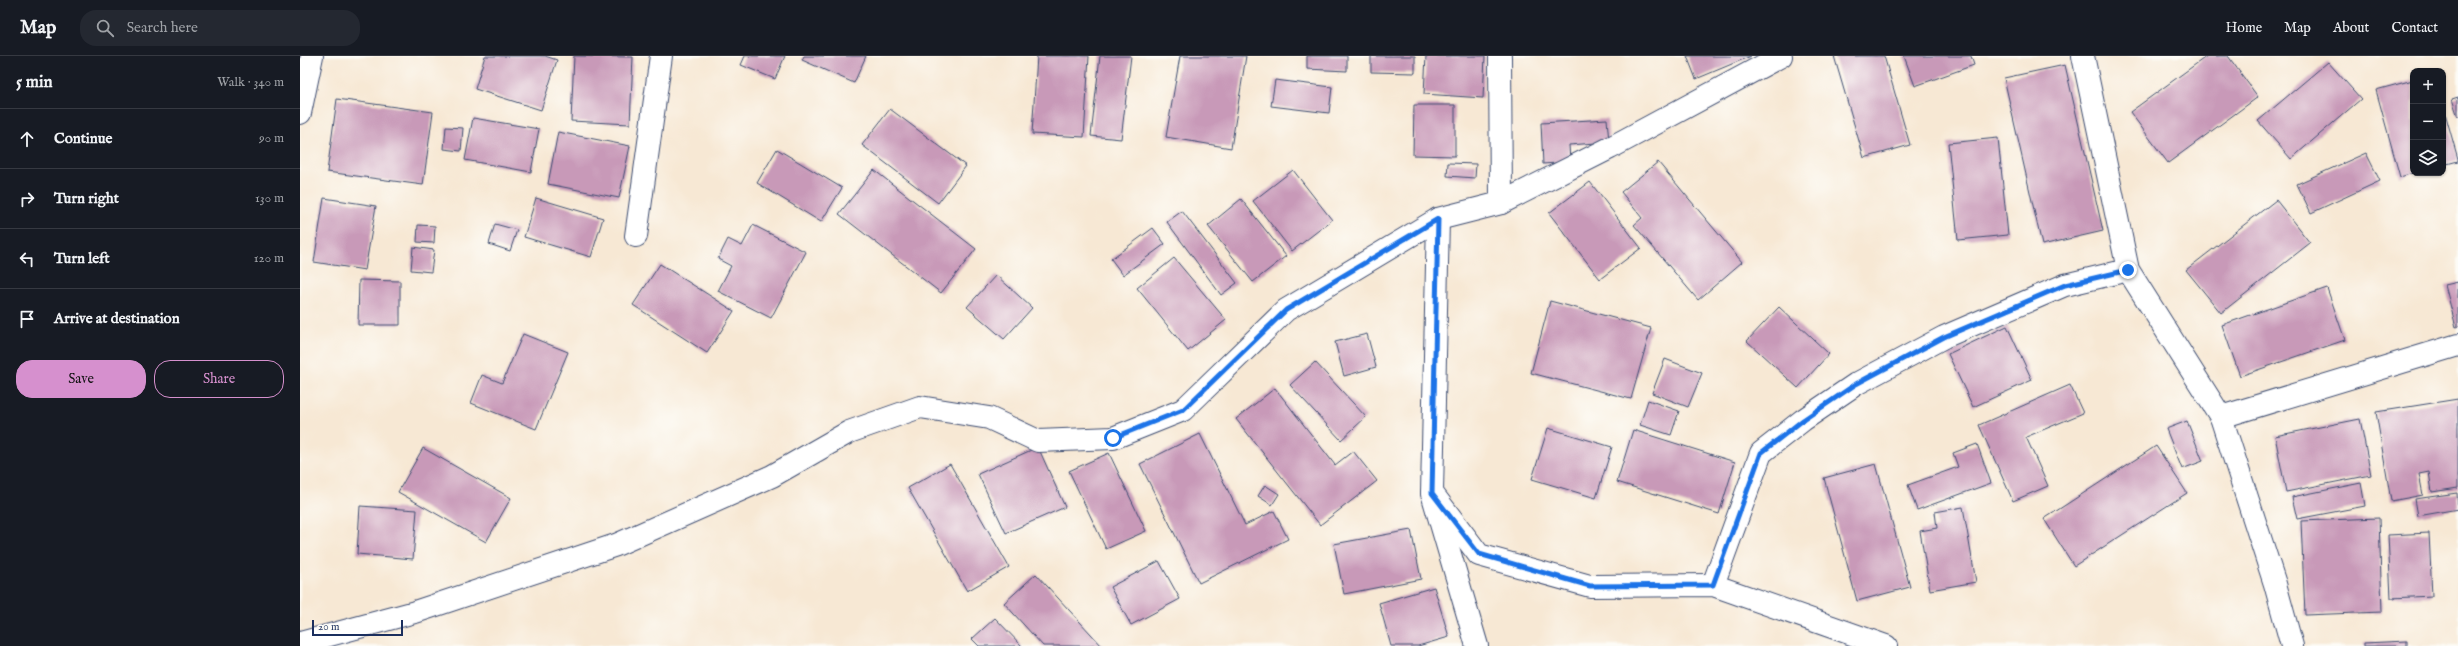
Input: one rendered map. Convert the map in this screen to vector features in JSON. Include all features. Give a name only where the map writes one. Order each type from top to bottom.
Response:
[{"type":"street","points":[[300,113],[312,56]]},
{"type":"street","points":[[636,236],[661,56]]},
{"type":"street","points":[[1500,56],[1501,202]]},
{"type":"street","points":[[300,643],[415,612],[616,545],[772,476],[848,432],[920,407],[988,418],[1038,441],[1113,438],[1183,410],[1286,310],[1438,219],[1501,202],[1610,148],[1781,56]]},
{"type":"street","points":[[2083,56],[2128,270],[2221,417],[2275,584],[2292,646]]},
{"type":"street","points":[[1438,219],[1432,493],[1477,646]]},
{"type":"street","points":[[1713,585],[1761,453],[1803,420],[1856,384],[1944,337],[2065,285],[2128,270]]},
{"type":"street","points":[[2221,417],[2458,345]]},
{"type":"street","points":[[1432,493],[1479,554],[1590,586],[1713,585],[1886,646]]},
{"type":"building","points":[[485,56],[545,56],[557,60],[541,110],[475,89]]},
{"type":"building","points":[[574,56],[633,57],[630,124],[571,121]]},
{"type":"building","points":[[745,56],[785,56],[775,79],[741,65]]},
{"type":"building","points":[[804,56],[866,56],[854,83],[802,60]]},
{"type":"building","points":[[1037,56],[1089,56],[1084,137],[1032,134]]},
{"type":"building","points":[[1100,56],[1131,56],[1121,139],[1091,136]]},
{"type":"building","points":[[1180,56],[1246,56],[1231,148],[1166,137]]},
{"type":"building","points":[[1307,56],[1347,56],[1347,71],[1307,69]]},
{"type":"building","points":[[1371,56],[1415,56],[1415,73],[1371,72]]},
{"type":"building","points":[[1426,56],[1485,56],[1483,98],[1424,94]]},
{"type":"building","points":[[1687,56],[1751,56],[1696,79]]},
{"type":"building","points":[[1834,56],[1884,56],[1910,145],[1864,158]]},
{"type":"building","points":[[1904,56],[1971,56],[1974,65],[1915,86]]},
{"type":"building","points":[[2207,56],[2228,56],[2258,97],[2168,163],[2130,112]]},
{"type":"building","points":[[2328,62],[2361,99],[2291,159],[2258,121]]},
{"type":"building","points":[[2065,65],[2103,231],[2042,245],[2004,78]]},
{"type":"building","points":[[1275,80],[1332,87],[1329,113],[1271,106]]},
{"type":"building","points":[[2410,81],[2410,174],[2400,177],[2376,90]]},
{"type":"building","points":[[2458,97],[2458,117],[2452,99]]},
{"type":"building","points":[[337,99],[433,112],[423,185],[327,172]]},
{"type":"building","points":[[1414,105],[1455,105],[1455,156],[1413,155]]},
{"type":"building","points":[[890,109],[966,166],[938,203],[862,145]]},
{"type":"building","points":[[2446,117],[2458,159],[2458,161],[2446,164]]},
{"type":"building","points":[[473,118],[539,129],[531,172],[465,160]]},
{"type":"building","points":[[1607,119],[1609,142],[1569,145],[1570,162],[1543,164],[1541,123]]},
{"type":"building","points":[[446,127],[463,128],[461,151],[444,149]]},
{"type":"building","points":[[558,132],[630,146],[619,198],[548,184]]},
{"type":"building","points":[[1998,138],[2008,235],[1958,240],[1948,143]]},
{"type":"building","points":[[777,149],[842,188],[821,222],[757,183]]},
{"type":"building","points":[[2366,153],[2380,181],[2311,213],[2297,184]]},
{"type":"building","points":[[1658,162],[1742,262],[1698,300],[1634,225],[1642,218],[1621,192]]},
{"type":"building","points":[[1448,163],[1476,164],[1475,178],[1447,176]]},
{"type":"building","points":[[874,170],[976,249],[941,293],[839,214]]},
{"type":"building","points":[[1293,170],[1332,220],[1292,251],[1253,201]]},
{"type":"building","points":[[1590,182],[1641,248],[1600,279],[1549,213]]},
{"type":"building","points":[[324,198],[376,206],[365,270],[314,262]]},
{"type":"building","points":[[536,198],[603,218],[591,257],[524,237]]},
{"type":"building","points":[[1241,199],[1286,256],[1253,282],[1208,226]]},
{"type":"building","points":[[2276,200],[2310,243],[2221,313],[2186,270]]},
{"type":"building","points":[[1182,211],[1237,283],[1221,295],[1167,222]]},
{"type":"building","points":[[495,224],[517,230],[510,251],[489,244]]},
{"type":"building","points":[[418,225],[435,226],[434,243],[417,242]]},
{"type":"building","points":[[753,225],[806,252],[771,318],[718,291],[731,266],[718,259],[728,239],[742,246]]},
{"type":"building","points":[[1153,228],[1165,244],[1123,275],[1111,259]]},
{"type":"building","points":[[413,247],[434,250],[431,272],[411,270]]},
{"type":"building","points":[[1174,258],[1226,320],[1188,351],[1137,288]]},
{"type":"building","points":[[660,264],[734,311],[707,353],[633,305]]},
{"type":"building","points":[[996,275],[1032,308],[1004,339],[967,307]]},
{"type":"building","points":[[359,280],[400,281],[400,325],[358,325]]},
{"type":"building","points":[[2458,282],[2458,326],[2456,327],[2445,285]]},
{"type":"building","points":[[2327,288],[2345,340],[2240,376],[2222,325]]},
{"type":"building","points":[[1550,301],[1651,328],[1631,399],[1531,373]]},
{"type":"building","points":[[1779,307],[1829,354],[1798,388],[1747,341]]},
{"type":"building","points":[[2007,326],[2032,380],[1973,407],[1948,354]]},
{"type":"building","points":[[523,334],[568,352],[536,429],[471,403],[482,375],[502,383]]},
{"type":"building","points":[[1367,334],[1376,367],[1344,376],[1335,342]]},
{"type":"building","points":[[1665,359],[1702,373],[1688,407],[1652,393]]},
{"type":"building","points":[[1315,362],[1366,417],[1341,440],[1290,385]]},
{"type":"building","points":[[2070,385],[2083,413],[2026,437],[2048,486],[2013,501],[1979,425]]},
{"type":"building","points":[[1275,388],[1335,465],[1353,451],[1377,481],[1320,525],[1236,419]]},
{"type":"building","points":[[2458,399],[2458,488],[2432,492],[2429,472],[2419,474],[2423,495],[2391,501],[2376,412]]},
{"type":"building","points":[[1648,400],[1679,411],[1671,435],[1640,425]]},
{"type":"building","points":[[2360,419],[2371,475],[2286,492],[2275,436]]},
{"type":"building","points":[[2187,421],[2203,461],[2182,469],[2166,429]]},
{"type":"building","points":[[1548,428],[1612,447],[1596,498],[1532,479]]},
{"type":"building","points":[[1633,430],[1735,462],[1719,514],[1617,482]]},
{"type":"building","points":[[1200,434],[1245,525],[1274,511],[1288,539],[1199,583],[1140,464]]},
{"type":"building","points":[[1977,444],[1991,483],[1917,510],[1908,485],[1958,467],[1953,453]]},
{"type":"building","points":[[2156,446],[2187,493],[2074,566],[2044,519]]},
{"type":"building","points":[[1038,447],[1065,507],[1006,533],[978,474]]},
{"type":"building","points":[[423,448],[511,498],[486,542],[398,492]]},
{"type":"building","points":[[1109,453],[1146,531],[1106,549],[1069,471]]},
{"type":"building","points":[[950,464],[1009,567],[967,591],[908,488]]},
{"type":"building","points":[[1876,464],[1910,587],[1857,601],[1824,478]]},
{"type":"building","points":[[2361,483],[2365,506],[2297,519],[2292,497]]},
{"type":"building","points":[[1265,485],[1279,494],[1272,505],[1258,496]]},
{"type":"building","points":[[2457,493],[2458,509],[2418,516],[2415,499]]},
{"type":"building","points":[[360,506],[417,510],[413,559],[357,554]]},
{"type":"building","points":[[1963,507],[1976,582],[1930,590],[1920,531],[1937,528],[1935,512]]},
{"type":"building","points":[[2379,518],[2382,612],[2305,615],[2301,521]]},
{"type":"building","points":[[1411,530],[1421,579],[1344,594],[1334,544]]},
{"type":"building","points":[[2429,533],[2432,596],[2391,598],[2388,535]]},
{"type":"building","points":[[1159,561],[1180,599],[1131,625],[1110,587]]},
{"type":"building","points":[[1036,574],[1102,646],[1043,646],[1004,603]]},
{"type":"building","points":[[1434,587],[1449,637],[1418,646],[1391,646],[1379,603]]},
{"type":"building","points":[[995,618],[1022,646],[979,646],[972,639]]},
{"type":"building","points":[[2407,641],[2407,646],[2364,646],[2364,643]]},
{"type":"route","points":[[1113,438],[1183,410],[1286,310],[1438,219],[1432,493],[1479,554],[1590,586],[1713,585],[1761,453],[1803,420],[1856,384],[1944,337],[2065,285],[2128,270]]}]
